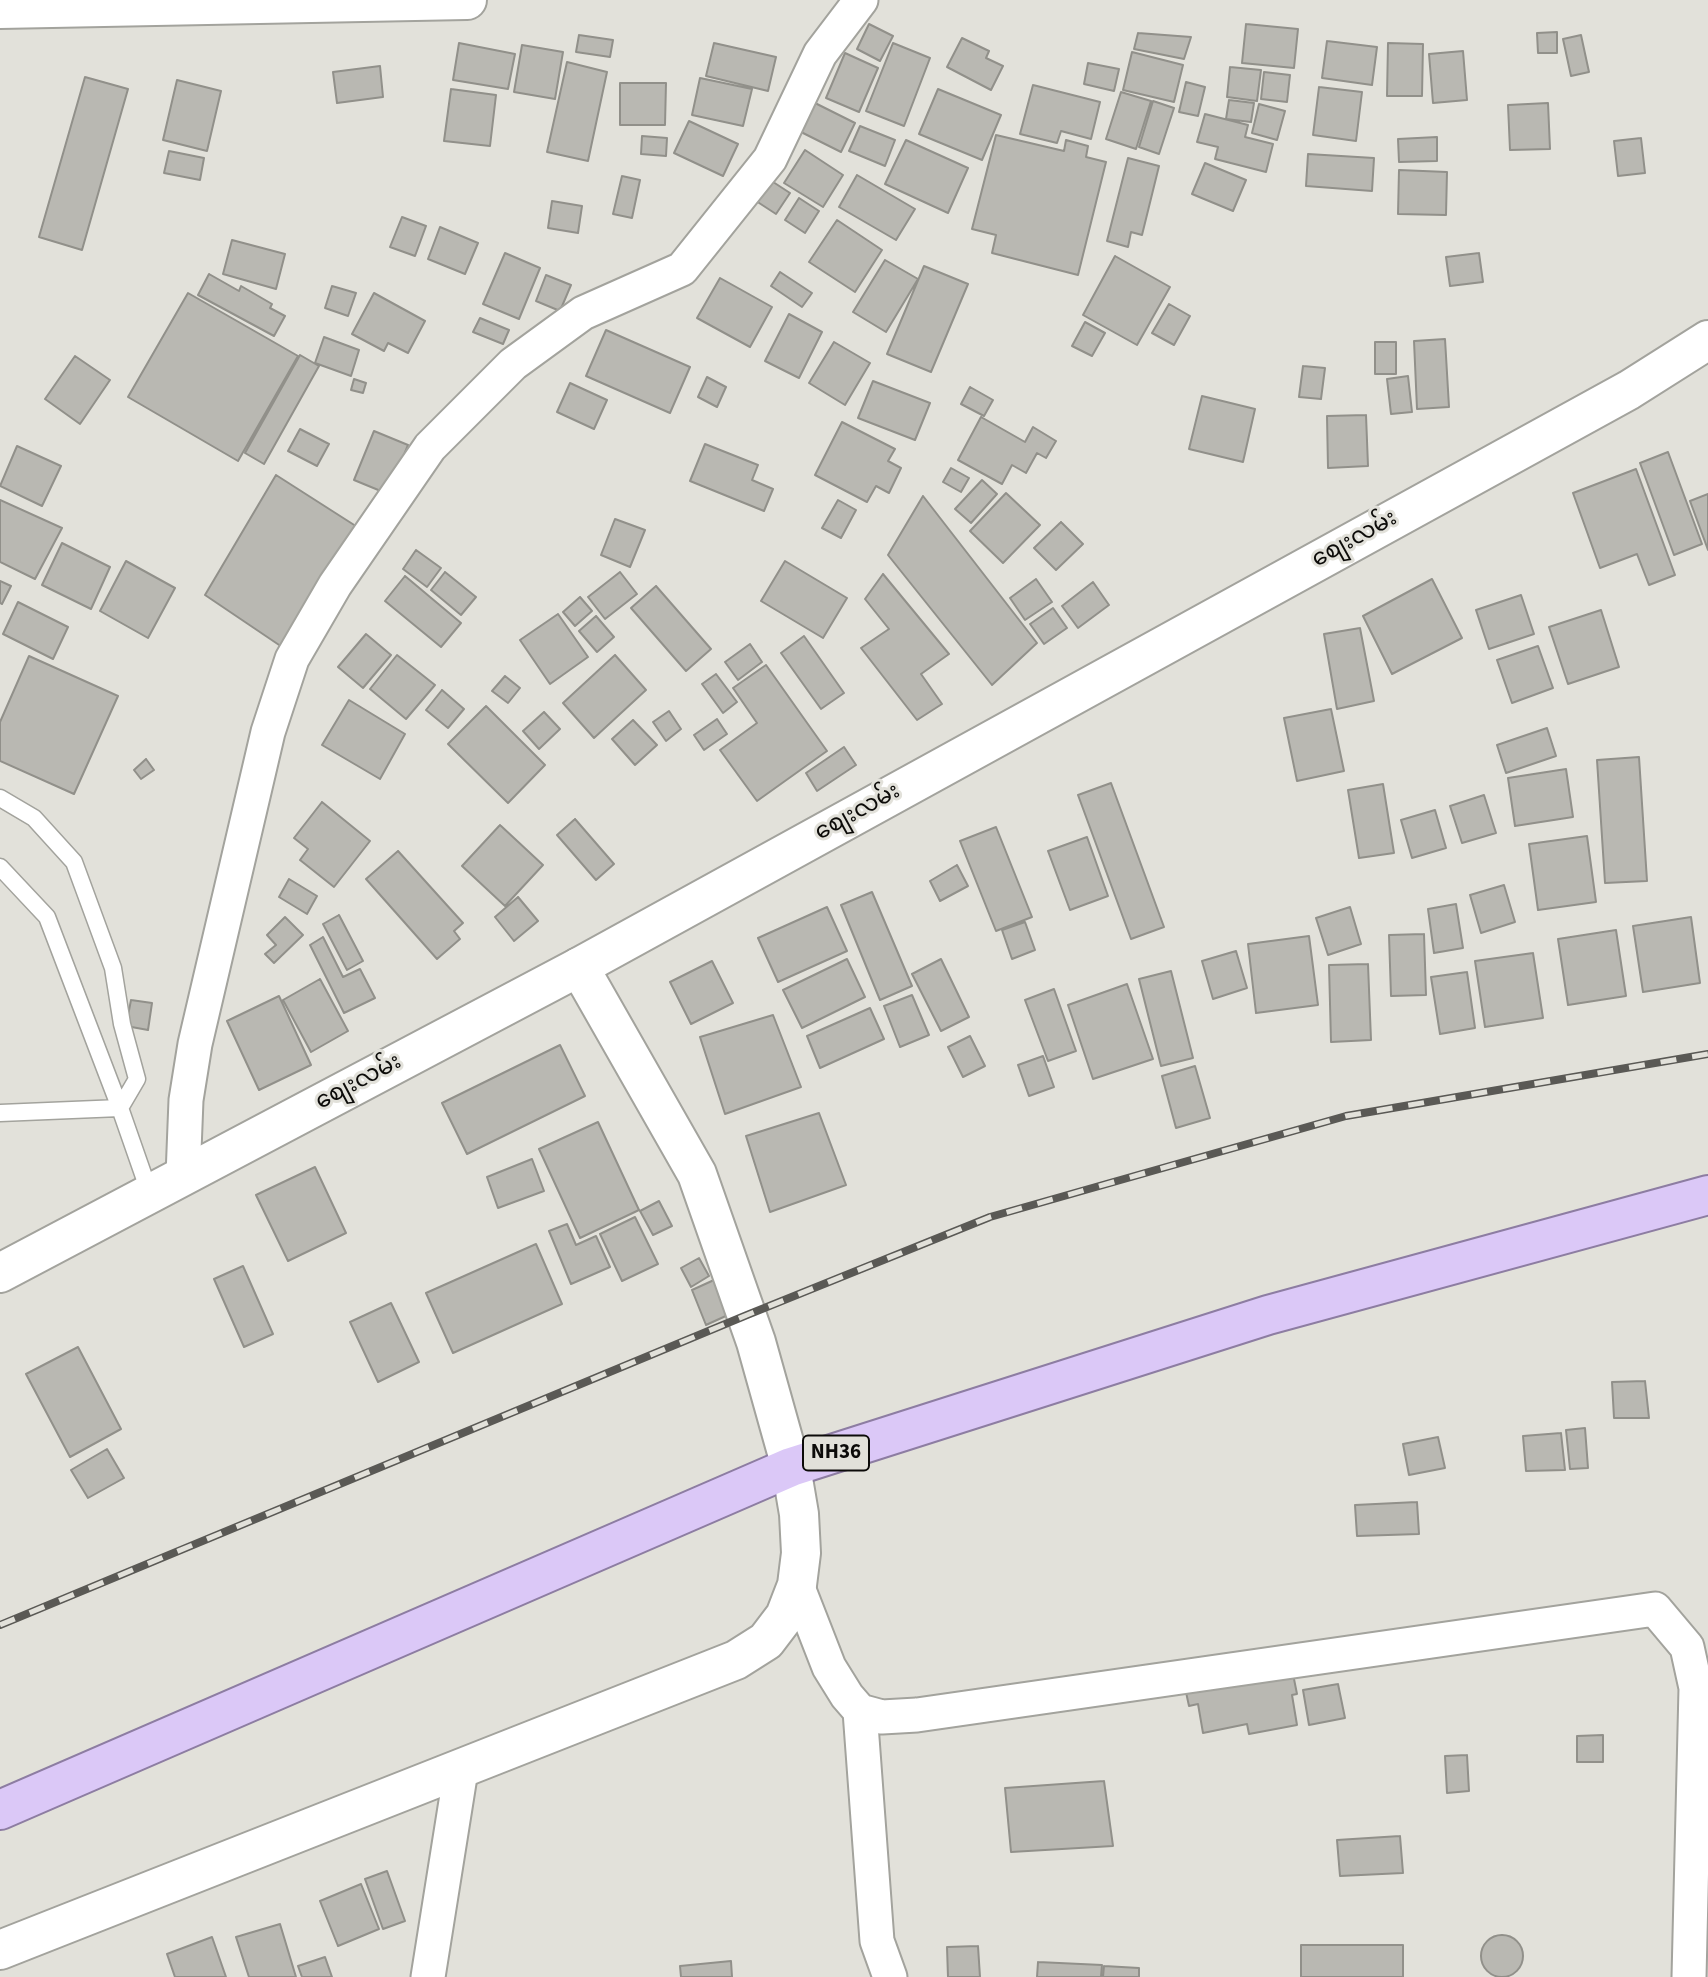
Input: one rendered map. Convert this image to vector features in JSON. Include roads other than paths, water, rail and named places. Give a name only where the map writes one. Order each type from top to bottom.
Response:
[{"type":"highway","name":"NH36","points":[[0,1810],[791,1468],[1268,1315],[1708,1195]]},
{"type":"main road","points":[[0,9],[467,0]]},
{"type":"main road","name":"စျေးလမ်း","points":[[0,1273],[579,967],[1629,390],[1708,340]]},
{"type":"main road","points":[[0,1950],[736,1660],[766,1642],[785,1616],[797,1586],[799,1514],[791,1468],[756,1342],[697,1174],[579,967]]},
{"type":"street","points":[[183,1176],[186,1100],[195,1044],[268,732],[292,659],[335,585],[430,447],[513,364],[583,313],[682,269],[770,159],[820,54],[861,0]]},
{"type":"street","points":[[797,1586],[829,1667],[860,1711],[877,1941],[890,1977]]},
{"type":"street","points":[[860,1711],[882,1717],[917,1715],[1655,1609],[1686,1647],[1696,1688],[1689,1977]]},
{"type":"street","points":[[428,1977],[461,1770]]},
{"type":"lane","points":[[0,797],[34,818],[74,862],[113,968],[122,1024],[137,1079],[120,1108]]},
{"type":"lane","points":[[0,867],[47,917],[120,1108],[149,1194]]},
{"type":"lane","points":[[0,1113],[120,1108]]},
{"type":"railway","points":[[0,1625],[990,1217],[1346,1116],[1708,1054]]}]
